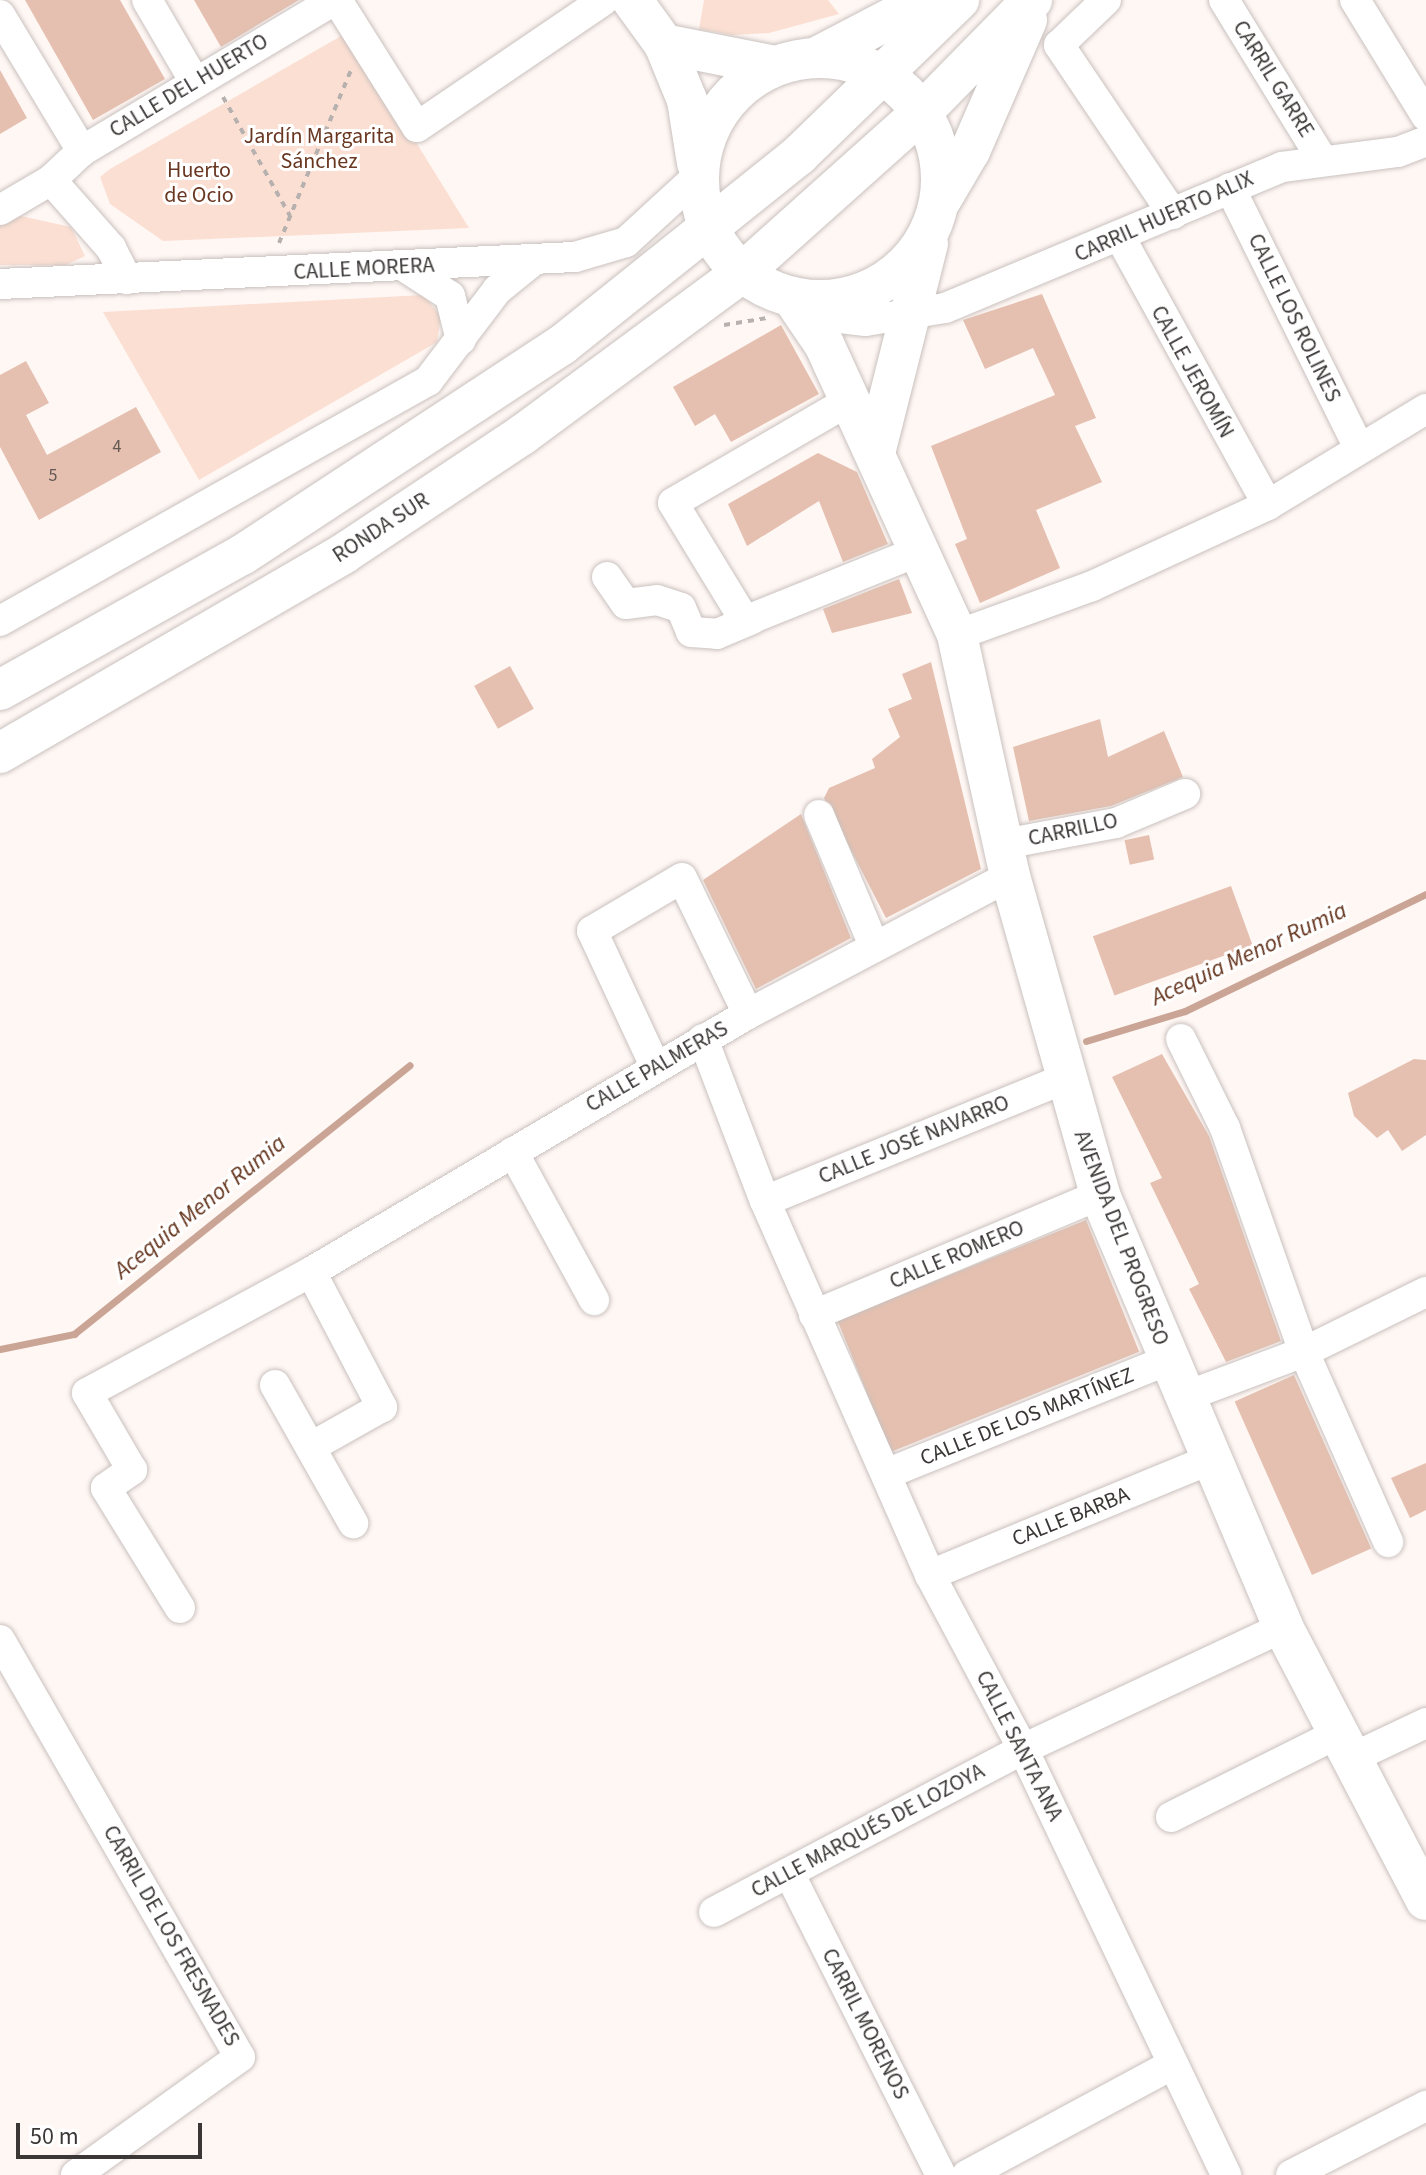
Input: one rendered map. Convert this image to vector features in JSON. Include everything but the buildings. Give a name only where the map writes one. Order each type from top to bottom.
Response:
[{"type":"main road","points":[[632,0],[664,44],[687,100],[710,230],[743,272],[799,305],[872,288],[909,261],[970,151],[1034,0]]},
{"type":"main road","points":[[699,175],[713,121],[729,98],[775,66],[817,57],[926,0]]},
{"type":"main road","points":[[0,690],[242,555],[403,453],[710,230],[886,76],[959,0]]},
{"type":"main road","name":"RONDA SUR","points":[[0,753],[343,554],[522,435],[743,272],[922,112],[1034,0]]},
{"type":"main road","points":[[664,44],[775,66]]},
{"type":"main road","points":[[817,57],[886,76],[922,112],[942,167],[937,212],[906,316],[875,453]]},
{"type":"main road","name":"AVENIDA DEL PROGRESO","points":[[799,305],[922,550],[957,635],[1007,860],[1064,1079],[1100,1195],[1283,1627],[1426,1900]]},
{"type":"street","points":[[147,0],[202,78]]},
{"type":"street","points":[[335,0],[417,127],[604,0]]},
{"type":"street","name":"CALLE DEL HUERTO","points":[[0,210],[51,180],[82,151],[335,0]]},
{"type":"street","points":[[1106,0],[1059,45],[1173,214]]},
{"type":"street","name":"CARRIL GARRE","points":[[1224,0],[1322,159]]},
{"type":"street","points":[[1355,0],[1426,116]]},
{"type":"street","points":[[0,15],[82,151]]},
{"type":"street","name":"CARRIL HUERTO ALIX","points":[[799,305],[844,322],[906,316],[973,298],[1230,188],[1322,159],[1422,152]]},
{"type":"street","name":"CALLE MORERA","points":[[5,285],[408,269],[534,260],[608,250],[656,219],[699,175]]},
{"type":"street","points":[[51,180],[111,248],[127,279]]},
{"type":"street","name":"CALLE LOS ROLINES","points":[[1230,188],[1359,448]]},
{"type":"street","points":[[656,219],[710,230]]},
{"type":"street","name":"CALLE JEROMÍN","points":[[1120,237],[1268,505]]},
{"type":"street","points":[[0,621],[428,381],[497,290],[534,260]]},
{"type":"street","points":[[408,269],[450,296],[461,340]]},
{"type":"street","points":[[749,620],[673,503],[847,402]]},
{"type":"street","points":[[957,635],[1092,586],[1268,505],[1426,409]]},
{"type":"street","points":[[607,577],[626,604],[657,600],[681,608],[691,632],[717,634],[922,550]]},
{"type":"street","name":"CARRILLO","points":[[1007,860],[1116,823],[1185,794]]},
{"type":"street","points":[[819,815],[874,946]]},
{"type":"street","name":"CALLE PALMERAS","points":[[180,1608],[106,1488],[132,1470],[87,1393],[311,1272],[655,1066],[874,946],[1007,860]]},
{"type":"street","points":[[655,1066],[592,931],[682,878],[748,1014]]},
{"type":"street","name":"CALLE SANTA ANA","points":[[703,1039],[765,1201],[930,1575],[1023,1749],[1226,2175]]},
{"type":"street","points":[[1181,1039],[1225,1128],[1304,1352],[1388,1542]]},
{"type":"street","name":"CALLE JOSÉ NAVARRO","points":[[765,1201],[1064,1079]]},
{"type":"street","points":[[513,1152],[594,1300]]},
{"type":"street","name":"CALLE ROMERO","points":[[814,1315],[1100,1195]]},
{"type":"street","points":[[311,1272],[382,1407],[311,1447]]},
{"type":"street","points":[[1184,1397],[1304,1352],[1426,1292]]},
{"type":"street","name":"CALLE DE LOS MARTÍNEZ","points":[[886,1474],[1168,1360]]},
{"type":"street","points":[[275,1385],[353,1523]]},
{"type":"street","name":"CALLE BARBA","points":[[930,1575],[1211,1459]]},
{"type":"street","name":"CALLE MARQUÉS DE LOZOYA","points":[[714,1912],[1023,1749],[1283,1627]]},
{"type":"street","name":"CARRIL DE LOS FRESNADES","points":[[0,1640],[240,2057],[76,2175]]},
{"type":"street","points":[[1171,1817],[1345,1746],[1426,1723]]},
{"type":"street","name":"CARRIL MORENOS","points":[[789,1873],[941,2175]]},
{"type":"street","points":[[967,2175],[1173,2064]]},
{"type":"street","points":[[1291,2175],[1426,2106]]},
{"type":"path","points":[[265,274],[363,41]]},
{"type":"path","points":[[202,78],[290,216]]},
{"type":"green space","points":[[704,0],[828,0],[839,14],[769,33],[732,35],[699,29]]},
{"type":"green space","name":"Jardín Margarita Sánchez","points":[[348,32],[469,228],[163,241],[110,204],[100,177],[110,169]]},
{"type":"green space","points":[[21,216],[71,227],[85,256],[66,265],[0,265],[0,223]]},
{"type":"green space","points":[[423,295],[441,316],[437,342],[199,480],[103,312]]},
{"type":"waterway","name":"Acequia Menor Rumia","points":[[1086,1041],[1185,1011],[1426,894]]},
{"type":"waterway","name":"Acequia Menor Rumia","points":[[0,1349],[74,1334],[410,1065]]},
{"type":"park label","name":"Huerto de Ocio","points":[[199,182]]}]
